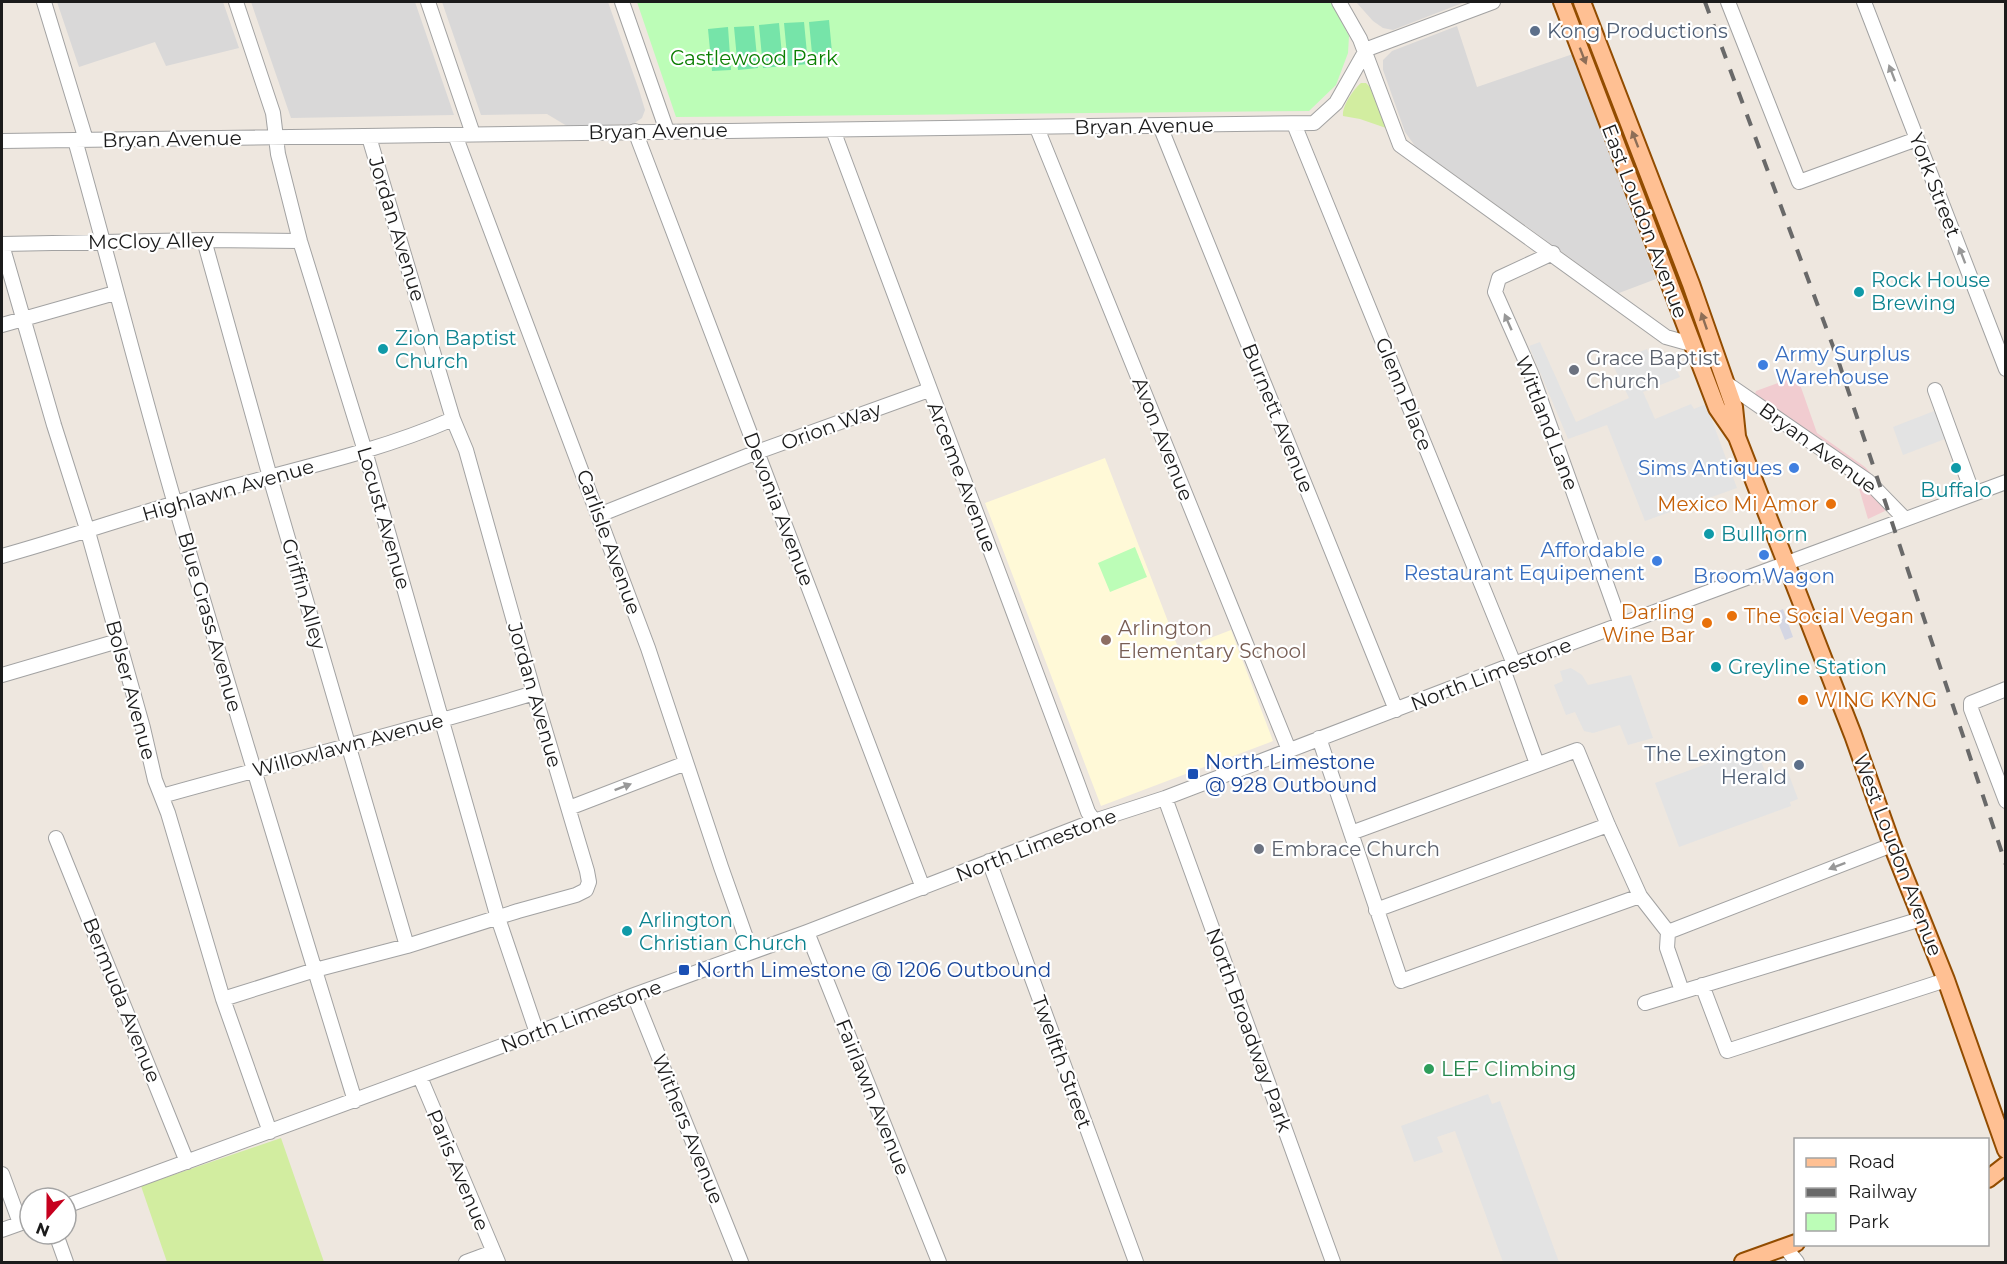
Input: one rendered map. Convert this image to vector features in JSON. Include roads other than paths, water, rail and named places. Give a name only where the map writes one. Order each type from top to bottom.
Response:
[{"type":"main road","name":"East Loudon Avenue","points":[[1562,2],[1691,344],[1717,408],[1737,437],[1786,562]]},
{"type":"main road","name":"East Loudon Avenue","points":[[1582,2],[1691,284],[1726,382],[1734,406],[1737,437]]},
{"type":"main road","name":"West Loudon Avenue","points":[[1786,562],[1854,735],[1892,845],[1946,980],[2006,1150]]},
{"type":"main road","points":[[1989,1165],[2006,1164]]},
{"type":"main road","points":[[1989,1178],[2006,1164]]},
{"type":"main road","points":[[1743,1263],[1790,1245]]},
{"type":"street","name":"Blue Grass Avenue","points":[[44,2],[80,140],[115,293],[254,770],[355,1101]]},
{"type":"street","name":"Locust Avenue","points":[[236,2],[262,79],[278,138],[278,154],[300,241],[365,451],[498,918],[537,1033]]},
{"type":"street","points":[[428,2],[473,134]]},
{"type":"street","points":[[622,2],[667,131]]},
{"type":"street","points":[[1339,2],[1360,39],[1400,145],[1553,253],[1666,337],[1691,344]]},
{"type":"street","points":[[1365,52],[1378,44],[1493,2]]},
{"type":"street","points":[[1728,2],[1799,182],[1917,139]]},
{"type":"street","name":"York Street","points":[[1864,2],[2006,369]]},
{"type":"street","name":"Bryan Avenue","points":[[2,141],[1314,123],[1335,103],[1365,52]]},
{"type":"street","name":"Glenn Place","points":[[1294,124],[1508,667],[1537,764]]},
{"type":"street","name":"Burnett Avenue","points":[[1160,126],[1396,710]]},
{"type":"street","name":"Avon Avenue","points":[[1037,128],[1289,750]]},
{"type":"street","name":"Arceme Avenue","points":[[834,130],[929,390],[1094,822]]},
{"type":"street","name":"Devonia Avenue","points":[[635,131],[923,888]]},
{"type":"street","name":"Carlisle Avenue","points":[[455,135],[648,648],[751,952]]},
{"type":"street","name":"Jordan Avenue","points":[[223,999],[315,970],[407,946],[576,895],[586,890],[589,882],[466,450],[453,418],[369,136]]},
{"type":"street","points":[[1626,170],[1644,162]]},
{"type":"street","name":"McCloy Alley","points":[[2,244],[204,240],[300,241]]},
{"type":"street","name":"Griffin Alley","points":[[204,240],[347,745],[407,946]]},
{"type":"street","name":"Bolser Avenue","points":[[2,244],[54,425],[88,532],[151,766],[223,999],[270,1132]]},
{"type":"street","name":"Wittland Lane","points":[[1553,253],[1506,273],[1499,278],[1495,288],[1532,376],[1621,625]]},
{"type":"street","points":[[2,326],[115,293]]},
{"type":"street","name":"Bryan Avenue","points":[[1726,382],[1868,481],[1905,519]]},
{"type":"street","name":"Orion Way","points":[[599,515],[758,452],[929,390]]},
{"type":"street","points":[[1935,390],[1973,494]]},
{"type":"street","name":"Highlawn Avenue","points":[[2,556],[88,532],[175,503],[365,451],[418,434],[453,418]]},
{"type":"street","name":"North Limestone","points":[[78,1202],[420,1077],[923,888],[989,861],[1165,798],[1786,562],[2006,482]]},
{"type":"street","points":[[2,675],[118,641]]},
{"type":"street","points":[[2006,689],[1971,703],[1971,709],[2006,801]]},
{"type":"street","name":"Willowlawn Avenue","points":[[162,796],[441,721],[534,693]]},
{"type":"street","points":[[1319,738],[1401,981],[1640,896]]},
{"type":"street","points":[[1351,833],[1577,750],[1640,896],[1668,932],[1667,948],[1682,991]]},
{"type":"street","points":[[568,808],[686,763]]},
{"type":"street","name":"North Broadway Park","points":[[1165,798],[1334,1263]]},
{"type":"street","points":[[1376,910],[1608,825]]},
{"type":"street","name":"Bermuda Avenue","points":[[56,838],[187,1162]]},
{"type":"street","points":[[1668,932],[1892,845]]},
{"type":"street","name":"Twelfth Street","points":[[989,861],[1136,1263]]},
{"type":"street","points":[[1644,1003],[1921,919]]},
{"type":"street","name":"Fairlawn Avenue","points":[[807,932],[939,1263]]},
{"type":"street","points":[[1702,985],[1727,1051],[1946,980]]},
{"type":"street","name":"Withers Avenue","points":[[634,995],[741,1263]]},
{"type":"street","name":"Paris Avenue","points":[[420,1077],[495,1257]]},
{"type":"street","points":[[2,1174],[18,1207]]},
{"type":"street","points":[[2,1230],[18,1224]]},
{"type":"street","points":[[1790,1245],[1797,1263]]},
{"type":"street","points":[[60,1246],[66,1263]]},
{"type":"street","points":[[466,1263],[495,1257]]},
{"type":"railway","points":[[1705,2],[1837,357],[2006,865]]},
{"type":"place","name":"Kong Productions","points":[[1535,31]]},
{"type":"place","name":"Rock House Brewing","points":[[1859,292]]},
{"type":"place","name":"Zion Baptist Church","points":[[383,349]]},
{"type":"place","name":"Army Surplus Warehouse","points":[[1763,365]]},
{"type":"place","name":"Grace Baptist Church","points":[[1574,370]]},
{"type":"place","name":"Sims Antiques","points":[[1794,468]]},
{"type":"place","name":"Buffalo","points":[[1956,468]]},
{"type":"place","name":"Mexico Mi Amor","points":[[1831,504]]},
{"type":"place","name":"Bullhorn","points":[[1709,534]]},
{"type":"place","name":"BroomWagon","points":[[1764,555]]},
{"type":"place","name":"Affordable Restaurant Equipement","points":[[1657,561]]},
{"type":"place","name":"The Social Vegan","points":[[1732,616]]},
{"type":"place","name":"Darling Wine Bar","points":[[1707,623]]},
{"type":"place","name":"Arlington Elementary School","points":[[1106,640]]},
{"type":"place","name":"Greyline Station","points":[[1716,667]]},
{"type":"place","name":"WING KYNG","points":[[1803,700]]},
{"type":"place","name":"The Lexington Herald","points":[[1799,765]]},
{"type":"place","name":"North Limestone @ 928 Outbound","points":[[1193,774]]},
{"type":"place","name":"Embrace Church","points":[[1259,849]]},
{"type":"place","name":"Arlington Christian Church","points":[[627,931]]},
{"type":"place","name":"North Limestone @ 1206 Outbound","points":[[684,970]]},
{"type":"place","name":"LEF Climbing","points":[[1429,1069]]},
{"type":"park label","name":"Castlewood Park","points":[[754,58]]}]
